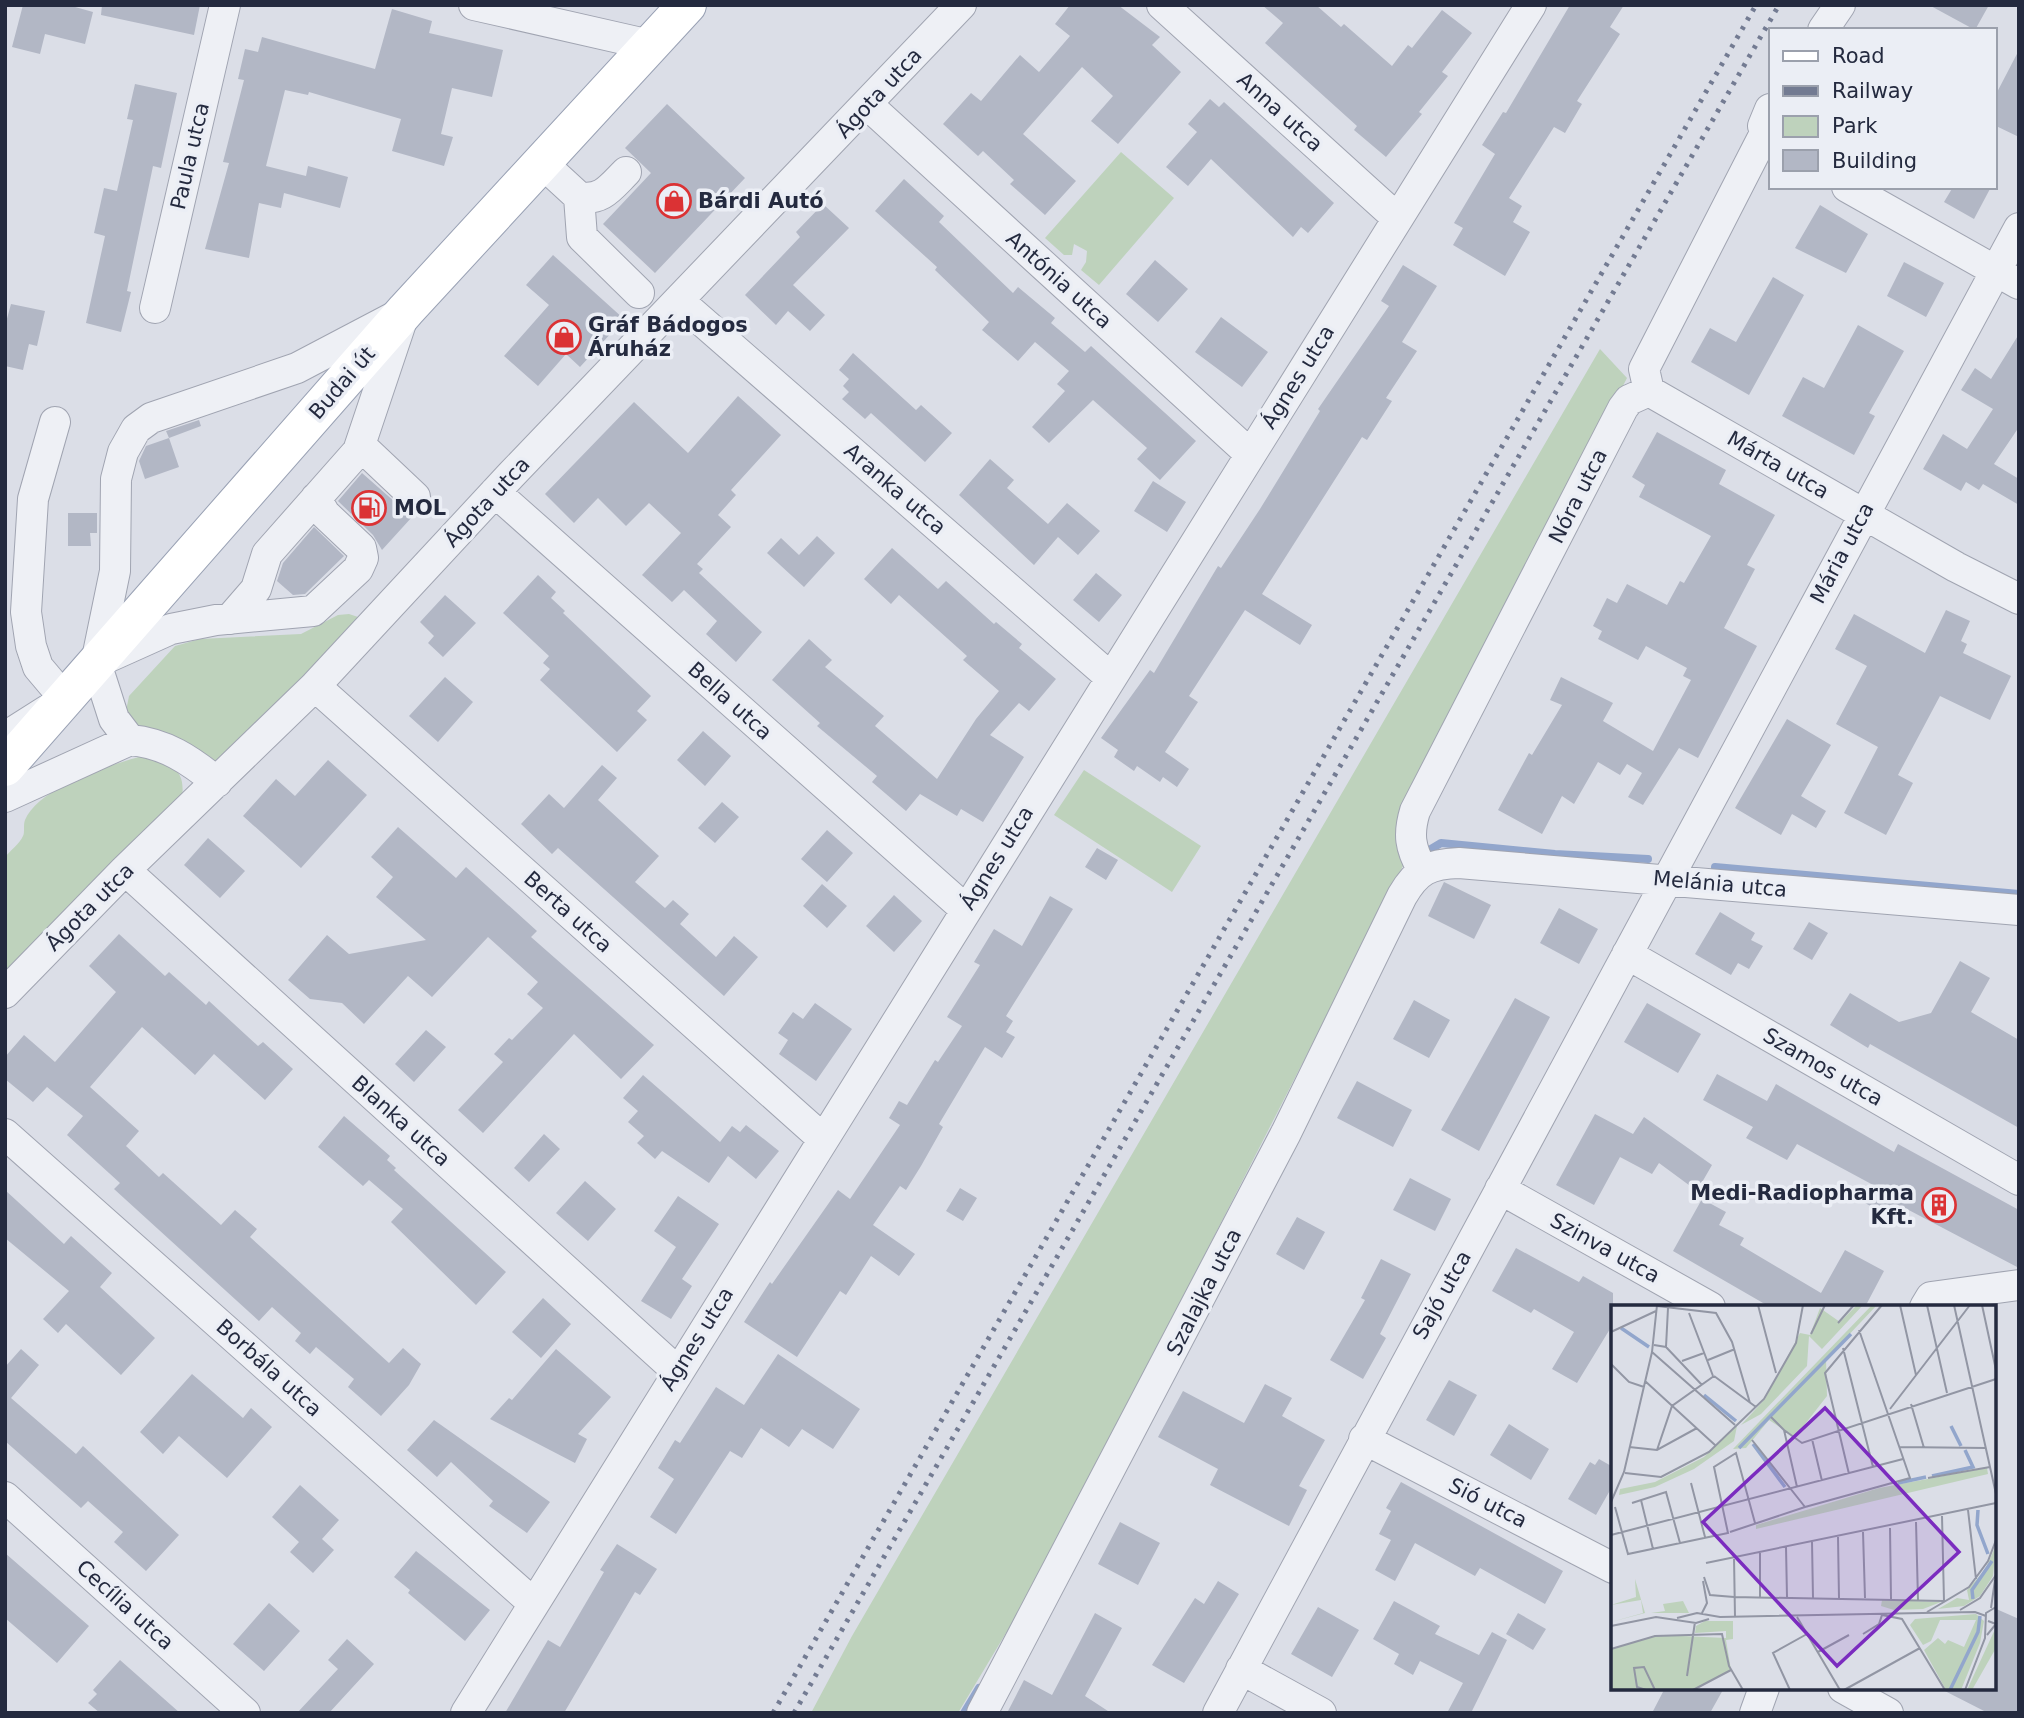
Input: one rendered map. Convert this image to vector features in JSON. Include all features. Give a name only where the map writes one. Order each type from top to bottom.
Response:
[{"type":"main road","name":"Budai út","points":[[5,767],[406,310],[687,5]]},
{"type":"street","name":"Paula utca","points":[[155,307],[225,5]]},
{"type":"street","points":[[474,5],[650,45]]},
{"type":"street","name":"Ágota utca","points":[[5,993],[125,870],[315,686],[495,492],[961,5]]},
{"type":"street","name":"Anna utca","points":[[1162,5],[1397,218]]},
{"type":"street","name":"Ágnes utca","points":[[466,1713],[532,1602],[1531,5]]},
{"type":"street","points":[[1824,28],[1840,5]]},
{"type":"street","name":"Antónia utca","points":[[868,105],[1250,454]]},
{"type":"street","points":[[1649,391],[1644,369],[1767,128]]},
{"type":"street","points":[[542,163],[579,197],[594,200],[601,197],[626,172]]},
{"type":"street","points":[[1851,189],[2007,277]]},
{"type":"street","points":[[579,197],[582,237],[639,293]]},
{"type":"street","name":"Mária utca","points":[[1668,879],[1863,513],[2007,277],[2019,228]]},
{"type":"street","name":"Aranka utca","points":[[679,301],[1110,677]]},
{"type":"street","points":[[230,619],[256,589],[267,554],[361,446],[406,310]]},
{"type":"street","points":[[130,740],[114,719],[96,663],[115,570],[116,479],[123,452],[136,429],[151,418],[297,368],[406,310]]},
{"type":"street","name":"Márta utca","points":[[1649,391],[2019,599]]},
{"type":"street","name":"Nóra utca","points":[[1417,861],[1410,829],[1428,786],[1623,408],[1629,400],[1649,391]]},
{"type":"street","points":[[5,737],[65,699],[38,667],[31,646],[26,612],[33,499],[55,422]]},
{"type":"street","points":[[361,446],[415,497]]},
{"type":"street","name":"Bella utca","points":[[495,492],[965,909]]},
{"type":"street","points":[[96,663],[172,629],[230,619],[313,611],[358,569],[363,558],[361,548],[325,514],[316,498]]},
{"type":"street","name":"Berta utca","points":[[315,686],[822,1139]]},
{"type":"street","points":[[5,797],[130,740],[148,742],[168,749],[217,782]]},
{"type":"street","name":"Melánia utca","points":[[1417,861],[1668,879],[2019,910]]},
{"type":"street","name":"Szalajka utca","points":[[982,1713],[1286,1133],[1417,861]]},
{"type":"street","name":"Blanka utca","points":[[125,870],[677,1371]]},
{"type":"street","name":"Sajó utca","points":[[1218,1713],[1668,879]]},
{"type":"street","name":"Szamos utca","points":[[1627,954],[2019,1180]]},
{"type":"street","name":"Borbála utca","points":[[5,1134],[532,1602]]},
{"type":"street","name":"Szinva utca","points":[[1500,1189],[1706,1305]]},
{"type":"street","points":[[1925,1305],[1931,1297],[1944,1293],[2019,1285]]},
{"type":"street","name":"Sió utca","points":[[1364,1439],[1611,1567]]},
{"type":"street","name":"Cecília utca","points":[[5,1497],[245,1713]]},
{"type":"street","points":[[1241,1669],[1321,1713]]},
{"type":"street","points":[[1755,1713],[1763,1690]]},
{"type":"street","points":[[1847,1690],[1888,1713]]},
{"type":"green space","points":[[1121,152],[1174,198],[1099,285],[1081,270],[1086,262],[1087,251],[1074,244],[1072,255],[1064,255],[1045,238]]},
{"type":"green space","points":[[1600,349],[1627,378],[1485,656],[1405,862],[1045,1568],[958,1713],[811,1713],[852,1636]]},
{"type":"green space","points":[[349,614],[361,618],[221,764],[182,740],[130,722],[126,711],[129,696],[175,646],[200,639],[301,634],[338,615]]},
{"type":"green space","points":[[142,756],[169,765],[180,775],[183,792],[181,804],[5,985],[5,857],[22,839],[25,820],[45,797],[60,788],[112,765]]},
{"type":"green space","points":[[1084,770],[1201,846],[1172,892],[1054,815]]},
{"type":"building","points":[[23,5],[68,5],[93,12],[85,44],[45,34],[40,54],[12,47]]},
{"type":"building","points":[[102,5],[200,5],[194,35],[101,15]]},
{"type":"building","points":[[1070,5],[1118,5],[1160,37],[1152,45],[1181,72],[1118,144],[1091,121],[1113,96],[1082,67],[1023,134],[1076,181],[1045,215],[1010,184],[1014,180],[983,151],[978,156],[943,124],[971,93],[981,101],[1020,55],[1039,72],[1070,36],[1055,24]]},
{"type":"building","points":[[1262,5],[1316,5],[1341,27],[1344,24],[1392,66],[1408,45],[1412,48],[1442,10],[1472,33],[1442,72],[1448,76],[1419,112],[1422,114],[1386,157],[1354,130],[1357,126],[1265,43],[1283,23]]},
{"type":"building","points":[[1570,5],[1624,5],[1610,27],[1620,34],[1577,101],[1582,104],[1565,133],[1554,127],[1509,198],[1522,206],[1513,222],[1530,232],[1505,276],[1453,245],[1463,228],[1454,223],[1495,154],[1482,145],[1503,112],[1506,113]]},
{"type":"building","points":[[1929,5],[1989,5],[1976,28],[1971,28]]},
{"type":"building","points":[[392,9],[432,21],[429,33],[503,50],[492,97],[452,88],[441,134],[453,137],[444,166],[392,151],[401,119],[309,92],[308,95],[285,90],[266,166],[306,176],[308,166],[348,177],[340,208],[284,193],[281,208],[259,203],[249,258],[205,249],[229,163],[223,162],[244,80],[238,79],[245,49],[258,52],[262,37],[375,69]]},
{"type":"building","points":[[2019,50],[2019,137],[1996,126],[1996,94]]},
{"type":"building","points":[[135,84],[177,93],[161,168],[153,166],[127,291],[131,292],[121,332],[86,323],[105,236],[94,233],[104,188],[117,191],[133,120],[127,119]]},
{"type":"building","points":[[1210,99],[1219,107],[1224,102],[1334,203],[1308,233],[1301,227],[1293,237],[1211,159],[1188,186],[1166,167],[1197,132],[1188,124]]},
{"type":"building","name":"Bárdi Autó","points":[[667,104],[745,178],[655,273],[603,224],[651,173],[625,148]]},
{"type":"building","points":[[904,179],[944,216],[939,222],[1013,293],[1018,287],[1055,318],[1051,323],[1085,352],[1091,346],[1196,441],[1160,480],[1137,459],[1147,448],[1093,400],[1049,443],[1032,427],[1065,391],[1057,384],[1069,371],[1035,342],[1018,361],[982,330],[989,322],[935,270],[937,267],[875,211]]},
{"type":"building","points":[[1952,189],[1990,189],[1974,219],[1944,202]]},
{"type":"building","points":[[823,204],[849,228],[793,285],[825,315],[810,331],[788,311],[776,325],[745,295],[800,237],[796,232]]},
{"type":"building","points":[[1820,205],[1868,234],[1846,273],[1795,248]]},
{"type":"building","name":"Gráf Bádogos Áruház","points":[[553,255],[624,319],[580,367],[566,354],[538,386],[504,356],[549,305],[526,285]]},
{"type":"building","points":[[1155,260],[1188,289],[1158,322],[1126,294]]},
{"type":"building","points":[[1904,262],[1944,283],[1926,317],[1887,296]]},
{"type":"building","points":[[1403,265],[1437,286],[1402,342],[1417,351],[1386,398],[1392,401],[1367,440],[1362,437],[1262,594],[1312,625],[1300,645],[1245,610],[1189,696],[1198,702],[1165,752],[1189,769],[1177,787],[1163,777],[1160,782],[1137,766],[1134,771],[1114,757],[1118,750],[1101,738],[1150,670],[1154,673],[1218,566],[1221,568],[1260,509],[1320,411],[1318,409],[1389,306],[1381,301]]},
{"type":"building","points":[[1773,277],[1804,295],[1749,395],[1691,362],[1710,328],[1736,342]]},
{"type":"building","points":[[11,304],[45,311],[37,346],[29,344],[23,370],[5,366],[5,326]]},
{"type":"building","points":[[1221,317],[1268,352],[1242,387],[1195,352]]},
{"type":"building","points":[[1858,325],[1904,351],[1869,413],[1875,416],[1854,455],[1782,416],[1803,377],[1824,388]]},
{"type":"building","points":[[2019,334],[2019,427],[1994,464],[2019,479],[2019,505],[1983,484],[1979,490],[1966,482],[1961,491],[1923,469],[1943,434],[1967,449],[1993,409],[1961,390],[1975,368],[1991,379]]},
{"type":"building","points":[[853,353],[916,410],[921,405],[952,433],[925,462],[871,413],[865,419],[842,399],[849,392],[843,386],[849,379],[839,370]]},
{"type":"building","points":[[738,396],[781,435],[731,490],[736,495],[718,515],[731,527],[697,564],[703,569],[699,573],[762,632],[736,662],[706,634],[717,621],[684,590],[672,602],[642,575],[681,533],[649,503],[626,526],[598,498],[574,523],[545,494],[634,402],[688,453]]},
{"type":"building","points":[[199,420],[201,426],[169,438],[166,431]]},
{"type":"building","points":[[1657,432],[1726,470],[1719,484],[1775,515],[1747,565],[1755,569],[1724,628],[1757,646],[1698,758],[1679,748],[1643,805],[1628,797],[1642,773],[1627,764],[1620,775],[1598,762],[1574,804],[1562,796],[1542,834],[1498,810],[1529,753],[1532,755],[1562,705],[1550,700],[1561,677],[1613,703],[1603,721],[1653,751],[1691,680],[1683,676],[1687,668],[1646,646],[1638,660],[1598,639],[1602,631],[1593,626],[1607,598],[1617,603],[1627,584],[1667,605],[1680,581],[1684,583],[1711,536],[1639,497],[1645,485],[1632,477]]},
{"type":"building","points":[[169,438],[179,467],[145,479],[139,461],[146,446]]},
{"type":"building","points":[[990,459],[1014,480],[1007,488],[1048,524],[1067,503],[1100,531],[1078,555],[1058,537],[1034,565],[959,495]]},
{"type":"building","name":"MOL","points":[[362,473],[412,517],[382,550],[373,535],[338,501]]},
{"type":"building","points":[[1153,481],[1186,502],[1167,532],[1134,511]]},
{"type":"building","points":[[68,513],[97,513],[97,533],[90,533],[91,546],[68,546]]},
{"type":"building","points":[[314,527],[344,556],[305,594],[293,595],[277,581],[283,563]]},
{"type":"building","points":[[817,536],[835,553],[804,587],[767,553],[781,538],[799,555]]},
{"type":"building","points":[[892,548],[938,589],[946,581],[994,624],[996,622],[1022,644],[1019,648],[1056,679],[1029,711],[1019,703],[990,735],[1024,757],[983,822],[961,809],[957,816],[920,794],[906,811],[872,782],[877,776],[817,726],[820,723],[772,680],[809,639],[832,660],[825,667],[884,716],[875,726],[937,779],[976,719],[999,691],[963,660],[967,656],[899,595],[891,604],[864,579]]},
{"type":"building","points":[[1096,573],[1122,595],[1099,622],[1073,600]]},
{"type":"building","points":[[538,575],[556,592],[551,598],[565,611],[563,613],[651,696],[637,711],[647,720],[617,752],[540,680],[550,669],[543,663],[549,656],[503,613]]},
{"type":"building","points":[[445,595],[476,623],[443,657],[428,643],[434,636],[420,622]]},
{"type":"building","points":[[1946,610],[1970,621],[1961,641],[1967,644],[1963,653],[2011,676],[1990,720],[1940,696],[1898,775],[1913,783],[1886,835],[1844,813],[1878,747],[1836,724],[1867,666],[1835,649],[1854,614],[1925,653]]},
{"type":"building","points":[[445,677],[473,702],[438,742],[409,716]]},
{"type":"building","points":[[1787,719],[1831,745],[1801,796],[1826,811],[1816,828],[1792,814],[1781,835],[1735,808]]},
{"type":"building","points":[[703,731],[731,756],[705,786],[677,760]]},
{"type":"building","points":[[328,760],[367,795],[301,868],[243,816],[276,779],[295,796]]},
{"type":"building","points":[[602,765],[617,778],[598,800],[659,856],[635,882],[665,908],[673,900],[689,914],[680,924],[716,957],[734,936],[758,957],[724,996],[558,848],[552,854],[521,824],[549,794],[564,808]]},
{"type":"building","points":[[722,802],[739,817],[715,843],[698,828]]},
{"type":"building","points":[[398,827],[456,878],[466,867],[537,931],[531,937],[654,1045],[621,1079],[574,1034],[483,1133],[458,1110],[503,1062],[494,1054],[509,1038],[512,1040],[543,1008],[527,994],[538,982],[488,937],[432,997],[408,976],[364,1024],[342,1003],[310,999],[288,980],[327,935],[349,954],[426,940],[376,897],[393,877],[371,857]]},
{"type":"building","points":[[827,830],[853,853],[827,882],[801,859]]},
{"type":"building","points":[[208,838],[245,871],[220,898],[184,865]]},
{"type":"building","points":[[1097,848],[1118,860],[1106,880],[1085,867]]},
{"type":"building","points":[[1444,882],[1491,905],[1474,939],[1428,916]]},
{"type":"building","points":[[822,884],[847,906],[827,928],[803,906]]},
{"type":"building","points":[[894,895],[922,921],[894,952],[866,926]]},
{"type":"building","points":[[1050,896],[1073,909],[1006,1016],[1013,1021],[1006,1032],[1015,1037],[1002,1058],[985,1047],[939,1124],[943,1127],[906,1190],[900,1186],[873,1225],[915,1254],[899,1276],[871,1256],[846,1295],[840,1291],[797,1357],[744,1322],[838,1190],[850,1199],[900,1125],[889,1118],[899,1101],[907,1105],[935,1060],[938,1062],[962,1026],[947,1017],[980,965],[974,962],[994,929],[1022,946]]},
{"type":"building","points":[[1559,908],[1598,929],[1579,964],[1540,943]]},
{"type":"building","points":[[1720,912],[1755,933],[1751,940],[1763,946],[1749,969],[1738,963],[1731,975],[1695,954]]},
{"type":"building","points":[[1809,922],[1828,933],[1812,960],[1793,949]]},
{"type":"building","points":[[119,934],[165,976],[169,972],[206,1005],[209,1001],[258,1046],[263,1042],[293,1069],[265,1100],[214,1054],[195,1075],[142,1027],[90,1087],[139,1131],[126,1146],[159,1177],[163,1173],[221,1225],[235,1210],[257,1229],[250,1237],[389,1363],[403,1348],[421,1364],[409,1385],[381,1416],[348,1387],[354,1379],[316,1347],[310,1354],[295,1341],[301,1333],[272,1307],[259,1321],[114,1189],[120,1183],[67,1135],[83,1116],[47,1087],[33,1102],[5,1079],[5,1057],[24,1035],[55,1062],[116,992],[89,966]]},
{"type":"building","points":[[1960,961],[1990,978],[1971,1012],[2019,1040],[2019,1128],[1870,1044],[1868,1048],[1830,1025],[1850,993],[1899,1022],[1931,1013]]},
{"type":"building","points":[[1515,998],[1550,1017],[1479,1151],[1441,1130]]},
{"type":"building","points":[[1414,1000],[1450,1020],[1429,1058],[1393,1039]]},
{"type":"building","points":[[815,1003],[852,1029],[816,1081],[779,1054],[788,1040],[778,1033],[793,1012],[803,1019]]},
{"type":"building","points":[[1647,1003],[1701,1034],[1678,1073],[1624,1042]]},
{"type":"building","points":[[426,1030],[446,1047],[414,1082],[395,1064]]},
{"type":"building","points":[[1717,1074],[1767,1101],[1776,1084],[1894,1152],[1898,1144],[2019,1210],[2019,1268],[1903,1207],[1896,1220],[1865,1203],[1875,1186],[1797,1144],[1787,1160],[1746,1138],[1753,1127],[1703,1100]]},
{"type":"building","points":[[643,1075],[720,1142],[732,1126],[740,1132],[746,1125],[779,1151],[756,1179],[728,1156],[709,1183],[662,1151],[655,1159],[637,1143],[644,1136],[628,1122],[638,1111],[623,1098]]},
{"type":"building","points":[[1357,1081],[1412,1110],[1393,1147],[1337,1118]]},
{"type":"building","points":[[1595,1114],[1633,1134],[1644,1117],[1712,1165],[1697,1191],[1659,1163],[1652,1174],[1620,1157],[1594,1205],[1556,1185]]},
{"type":"building","points":[[344,1116],[390,1156],[387,1160],[396,1168],[394,1170],[506,1272],[476,1305],[391,1222],[403,1209],[369,1180],[363,1186],[318,1147]]},
{"type":"building","points":[[544,1134],[560,1149],[529,1182],[514,1168]]},
{"type":"building","points":[[1410,1178],[1451,1199],[1435,1231],[1393,1210]]},
{"type":"building","points":[[585,1181],[616,1209],[588,1241],[556,1213]]},
{"type":"building","points":[[960,1188],[977,1198],[963,1221],[946,1211]]},
{"type":"building","points":[[5,1190],[64,1244],[71,1236],[112,1273],[100,1287],[155,1338],[121,1375],[66,1324],[58,1333],[43,1319],[69,1291],[5,1238]]},
{"type":"building","points":[[678,1196],[719,1224],[682,1279],[692,1286],[671,1319],[641,1301],[676,1247],[654,1231]]},
{"type":"building","points":[[1702,1199],[1726,1212],[1719,1225],[1744,1238],[1740,1245],[1821,1293],[1845,1250],[1884,1271],[1866,1305],[1767,1305],[1673,1251]]},
{"type":"building","points":[[1297,1217],[1325,1232],[1304,1270],[1276,1254]]},
{"type":"building","points":[[1516,1248],[1579,1282],[1583,1276],[1613,1293],[1611,1327],[1577,1383],[1552,1369],[1574,1332],[1534,1309],[1531,1313],[1492,1291]]},
{"type":"building","points":[[1381,1259],[1411,1274],[1380,1334],[1386,1338],[1363,1379],[1330,1360],[1365,1300],[1361,1298]]},
{"type":"building","points":[[543,1298],[571,1324],[541,1358],[512,1332]]},
{"type":"building","points":[[21,1349],[39,1365],[11,1398],[76,1454],[83,1446],[179,1535],[146,1571],[114,1542],[123,1532],[88,1501],[81,1508],[5,1441],[5,1367]]},
{"type":"building","points":[[556,1349],[611,1397],[578,1434],[587,1439],[575,1463],[490,1419],[509,1398],[512,1400]]},
{"type":"building","points":[[778,1354],[860,1409],[833,1449],[802,1429],[789,1447],[761,1428],[742,1458],[730,1451],[676,1534],[650,1517],[674,1479],[658,1468],[675,1440],[680,1443],[716,1387],[744,1405]]},
{"type":"building","points":[[192,1374],[243,1418],[251,1408],[272,1427],[227,1478],[179,1436],[163,1454],[140,1432]]},
{"type":"building","points":[[1449,1380],[1477,1395],[1454,1436],[1426,1420]]},
{"type":"building","points":[[1265,1384],[1292,1398],[1282,1416],[1325,1440],[1299,1486],[1307,1490],[1289,1526],[1210,1485],[1218,1469],[1158,1437],[1183,1391],[1244,1423]]},
{"type":"building","points":[[434,1420],[550,1502],[527,1533],[489,1506],[493,1501],[451,1462],[437,1477],[407,1450]]},
{"type":"building","points":[[1509,1424],[1549,1449],[1531,1480],[1490,1455]]},
{"type":"building","points":[[1599,1459],[1611,1466],[1611,1489],[1596,1515],[1568,1499],[1590,1462],[1595,1465]]},
{"type":"building","points":[[1401,1482],[1563,1571],[1545,1604],[1480,1568],[1475,1576],[1415,1543],[1395,1581],[1375,1570],[1391,1540],[1379,1534],[1391,1511],[1386,1508]]},
{"type":"building","points":[[300,1485],[339,1520],[322,1539],[334,1550],[313,1573],[290,1552],[299,1542],[272,1517]]},
{"type":"building","points":[[1120,1522],[1160,1543],[1138,1585],[1098,1564]]},
{"type":"building","points":[[617,1544],[657,1569],[640,1595],[635,1592],[564,1713],[505,1713],[548,1640],[560,1647],[604,1572],[600,1570]]},
{"type":"building","points":[[416,1551],[490,1610],[465,1641],[408,1593],[410,1590],[394,1577]]},
{"type":"building","points":[[5,1553],[89,1626],[57,1663],[5,1618]]},
{"type":"building","points":[[1218,1581],[1239,1594],[1184,1683],[1152,1665],[1195,1598],[1204,1604]]},
{"type":"building","points":[[1394,1601],[1440,1626],[1435,1634],[1479,1655],[1492,1632],[1507,1640],[1471,1713],[1447,1713],[1463,1683],[1420,1661],[1413,1675],[1394,1664],[1399,1654],[1373,1639]]},
{"type":"building","points":[[269,1603],[300,1631],[264,1671],[233,1644]]},
{"type":"building","points":[[1318,1607],[1359,1630],[1332,1677],[1291,1654]]},
{"type":"building","points":[[1996,1609],[2019,1619],[2019,1713],[1988,1713],[1943,1690],[1996,1690]]},
{"type":"building","points":[[1095,1613],[1122,1628],[1085,1696],[1111,1713],[1007,1713],[1024,1680],[1052,1695]]},
{"type":"building","points":[[1518,1613],[1546,1629],[1533,1650],[1506,1634]]},
{"type":"building","points":[[347,1639],[374,1664],[329,1713],[297,1713],[338,1669],[328,1660]]},
{"type":"building","points":[[120,1660],[180,1713],[100,1713],[88,1703],[97,1694],[93,1690]]},
{"type":"building","points":[[1664,1690],[1723,1690],[1710,1713],[1652,1713]]},
{"type":"waterway","points":[[1421,855],[1441,843],[1555,854],[1648,859]]},
{"type":"waterway","points":[[1715,867],[2019,894]]},
{"type":"waterway","points":[[964,1713],[979,1688]]},
{"type":"railway","points":[[773,1713],[1756,5]]},
{"type":"railway","points":[[794,1713],[1779,5]]},
{"type":"place","name":"Bárdi Autó","points":[[674,201]]},
{"type":"place","name":"Gráf Bádogos Áruház","points":[[564,337]]},
{"type":"place","name":"MOL","points":[[369,508]]},
{"type":"place","name":"Medi-Radiopharma Kft.","points":[[1939,1205]]}]
